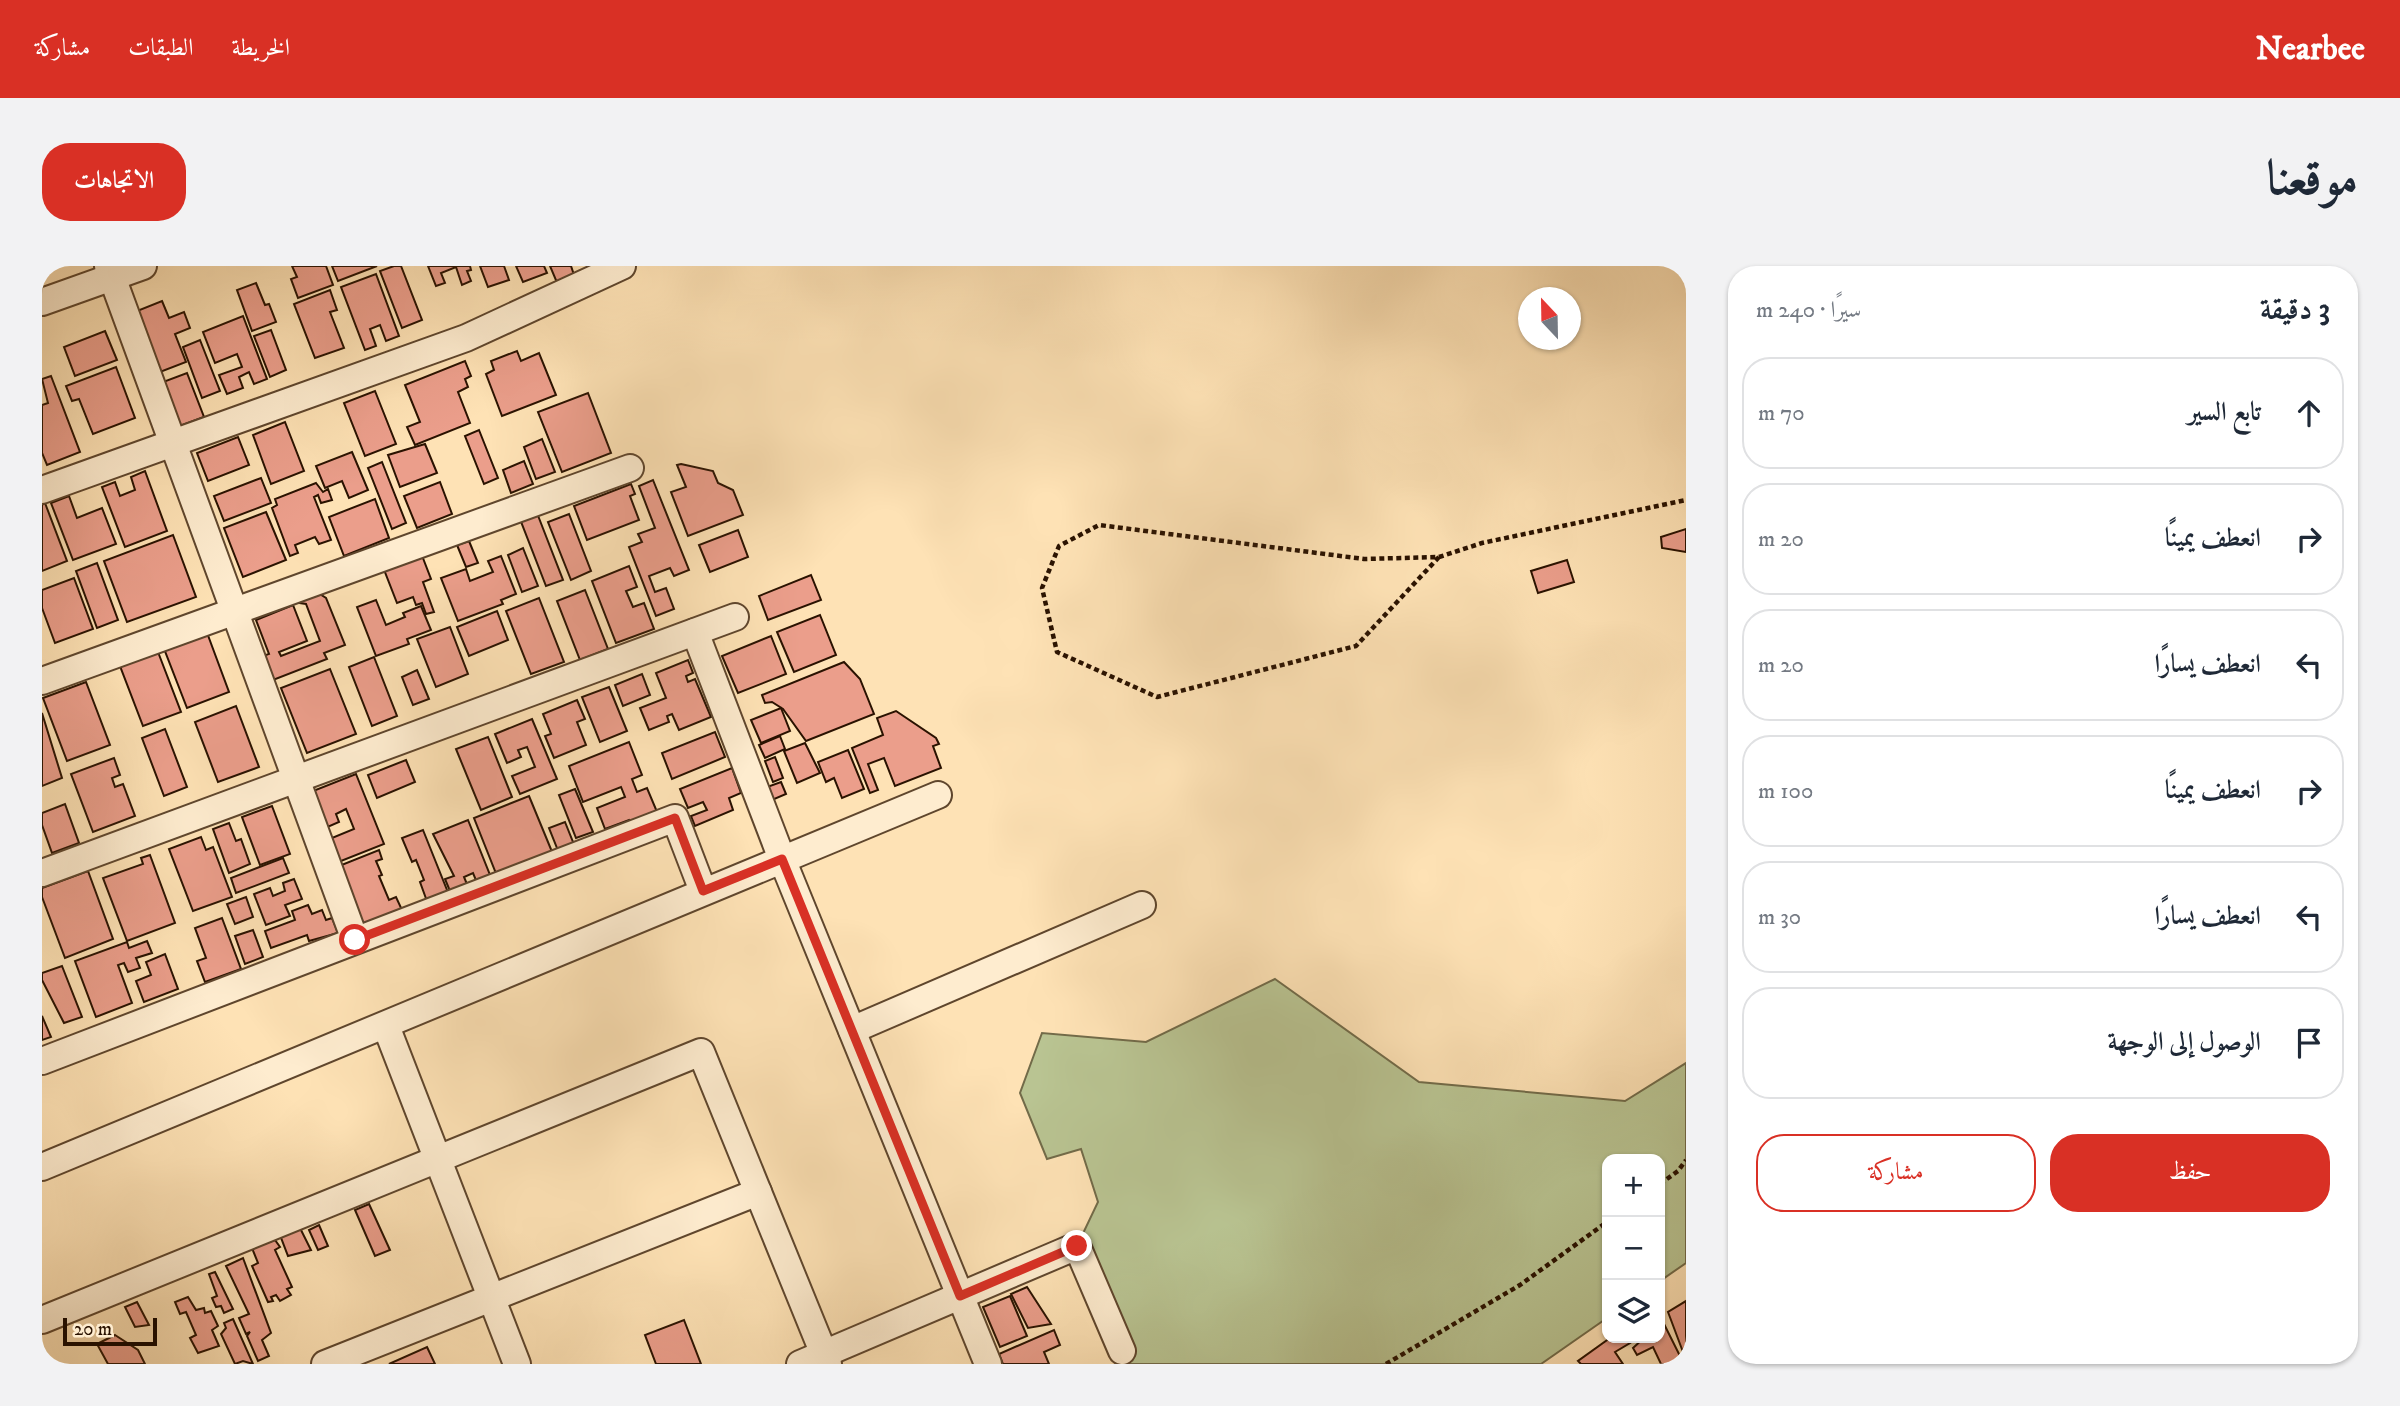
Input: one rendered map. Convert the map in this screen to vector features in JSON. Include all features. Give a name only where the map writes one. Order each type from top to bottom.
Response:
[{"type":"street","points":[[42,302],[110,272],[143,266]]},
{"type":"street","points":[[42,490],[466,338],[622,266]]},
{"type":"street","points":[[110,272],[355,940]]},
{"type":"street","points":[[42,681],[630,468]]},
{"type":"street","points":[[42,873],[735,617]]},
{"type":"street","points":[[695,632],[782,859],[988,1364]]},
{"type":"street","points":[[42,1167],[938,795]]},
{"type":"street","points":[[42,1061],[675,818],[703,891]]},
{"type":"street","points":[[852,1030],[1142,905]]},
{"type":"street","points":[[386,1026],[517,1364]]},
{"type":"street","points":[[42,1320],[701,1052],[826,1359]]},
{"type":"street","points":[[325,1364],[758,1192]]},
{"type":"street","points":[[800,1364],[826,1359],[960,1296],[1077,1246],[1122,1351]]},
{"type":"path","points":[[1439,557],[1356,646],[1157,696],[1057,652],[1042,588],[1059,546],[1099,525],[1364,559],[1439,557],[1482,543],[1686,500]]},
{"type":"path","points":[[1665,1180],[1678,1171],[1686,1160]]},
{"type":"path","points":[[1386,1364],[1521,1285],[1602,1226]]},
{"type":"green space","points":[[1275,979],[1419,1082],[1625,1101],[1686,1063],[1686,1263],[1665,1278],[1665,1154],[1602,1154],[1602,1321],[1541,1364],[1126,1364],[1077,1246],[1098,1202],[1081,1149],[1047,1159],[1020,1093],[1042,1033],[1146,1042]]},
{"type":"building","points":[[292,266],[326,266],[333,285],[298,298],[291,279],[297,277]]},
{"type":"building","points":[[332,266],[377,266],[338,281]]},
{"type":"building","points":[[401,266],[422,320],[402,328],[380,271]]},
{"type":"building","points":[[428,266],[470,266],[471,270],[467,271],[471,281],[462,285],[456,267],[441,273],[445,283],[436,286]]},
{"type":"building","points":[[480,266],[504,266],[509,280],[488,287]]},
{"type":"building","points":[[516,266],[544,266],[547,273],[523,282]]},
{"type":"building","points":[[550,266],[571,266],[575,278],[558,285]]},
{"type":"building","points":[[376,274],[399,336],[386,341],[380,325],[370,329],[376,346],[365,350],[341,287]]},
{"type":"building","points":[[256,283],[276,322],[252,331],[237,290]]},
{"type":"building","points":[[330,290],[337,310],[330,312],[344,348],[315,358],[294,304]]},
{"type":"building","points":[[162,301],[169,318],[184,312],[190,328],[175,334],[186,362],[160,372],[137,311]]},
{"type":"building","points":[[243,316],[267,379],[254,384],[249,372],[239,377],[243,388],[227,394],[219,375],[242,367],[237,354],[215,363],[203,332]]},
{"type":"building","points":[[271,330],[286,370],[270,377],[254,336]]},
{"type":"building","points":[[105,331],[117,360],[75,376],[64,347]]},
{"type":"building","points":[[200,340],[220,391],[202,398],[183,347]]},
{"type":"building","points":[[517,351],[521,361],[539,353],[556,395],[502,416],[486,374],[494,370],[491,361]]},
{"type":"building","points":[[465,361],[471,376],[465,379],[468,387],[458,392],[470,423],[415,445],[407,427],[420,422],[405,385]]},
{"type":"building","points":[[116,367],[135,418],[93,434],[79,399],[72,401],[66,386]]},
{"type":"building","points":[[187,373],[204,417],[180,426],[163,382]]},
{"type":"building","points":[[51,376],[80,452],[47,465],[42,453],[42,405],[48,403],[42,379]]},
{"type":"building","points":[[375,391],[396,444],[365,456],[344,403]]},
{"type":"building","points":[[588,393],[611,453],[562,472],[538,412]]},
{"type":"building","points":[[285,422],[304,471],[271,484],[253,435]]},
{"type":"building","points":[[479,430],[498,478],[484,484],[465,436]]},
{"type":"building","points":[[238,437],[249,465],[208,481],[197,453]]},
{"type":"building","points":[[542,439],[555,472],[536,479],[524,447]]},
{"type":"building","points":[[425,444],[437,473],[400,487],[388,455]]},
{"type":"building","points":[[352,452],[368,490],[349,498],[342,481],[325,488],[316,466]]},
{"type":"building","points":[[524,461],[533,484],[511,493],[503,470]]},
{"type":"building","points":[[382,462],[406,523],[392,529],[368,468]]},
{"type":"building","points":[[677,465],[713,471],[718,483],[733,490],[743,515],[688,536],[671,492],[686,487]]},
{"type":"building","points":[[145,471],[167,531],[125,547],[102,487],[115,482],[120,496],[135,490],[131,477]]},
{"type":"building","points":[[261,478],[271,503],[224,521],[214,496]]},
{"type":"building","points":[[653,480],[689,570],[674,576],[670,568],[649,576],[655,592],[666,588],[674,609],[656,616],[629,547],[642,542],[638,534],[655,528],[639,486]]},
{"type":"building","points":[[440,482],[452,514],[417,528],[404,496]]},
{"type":"building","points":[[316,483],[323,492],[328,489],[332,500],[321,503],[318,495],[314,497],[331,540],[319,544],[315,537],[295,545],[298,553],[290,556],[272,508],[277,505],[275,499]]},
{"type":"building","points":[[631,484],[635,494],[630,496],[639,520],[587,540],[574,506]]},
{"type":"building","points":[[69,496],[77,518],[102,508],[116,544],[73,560],[51,503]]},
{"type":"building","points":[[375,499],[389,538],[344,556],[329,517]]},
{"type":"building","points":[[45,503],[67,561],[42,571],[42,505]]},
{"type":"building","points":[[266,512],[286,560],[243,577],[224,528]]},
{"type":"building","points":[[537,513],[563,580],[546,586],[520,519]]},
{"type":"building","points":[[569,514],[591,571],[571,580],[548,522]]},
{"type":"building","points":[[1686,529],[1686,552],[1662,548],[1661,537]]},
{"type":"building","points":[[738,530],[748,557],[710,572],[699,545]]},
{"type":"building","points":[[173,535],[196,597],[127,622],[104,561]]},
{"type":"building","points":[[469,541],[478,563],[466,567],[457,545]]},
{"type":"building","points":[[523,548],[538,586],[522,592],[508,555]]},
{"type":"building","points":[[421,553],[431,579],[423,582],[434,612],[426,614],[422,603],[416,605],[413,597],[397,603],[383,567]]},
{"type":"building","points":[[501,556],[516,594],[501,600],[503,604],[458,621],[441,578],[466,569],[470,581],[493,572],[488,561]]},
{"type":"building","points":[[1567,560],[1574,582],[1538,593],[1531,571]]},
{"type":"building","points":[[97,563],[118,620],[97,628],[76,571]]},
{"type":"building","points":[[629,566],[637,587],[626,591],[633,607],[644,603],[654,629],[616,643],[592,581]]},
{"type":"building","points":[[811,575],[821,600],[768,620],[759,596]]},
{"type":"building","points":[[74,578],[93,629],[55,643],[42,608],[42,590]]},
{"type":"building","points":[[307,586],[326,598],[345,645],[324,653],[327,659],[273,680],[263,656],[269,654],[256,620],[293,605],[307,641],[279,652],[281,656],[320,641],[306,604],[293,602]]},
{"type":"building","points":[[585,590],[608,649],[580,660],[557,601]]},
{"type":"building","points":[[539,598],[564,662],[531,674],[506,611]]},
{"type":"building","points":[[376,600],[386,625],[405,617],[403,613],[421,606],[431,630],[407,639],[409,644],[376,656],[357,607]]},
{"type":"building","points":[[497,611],[508,640],[469,656],[457,627]]},
{"type":"building","points":[[820,615],[836,655],[794,672],[777,632]]},
{"type":"building","points":[[450,627],[468,674],[436,687],[417,639]]},
{"type":"building","points":[[206,630],[229,692],[187,708],[163,646]]},
{"type":"building","points":[[771,636],[786,674],[738,693],[722,656]]},
{"type":"building","points":[[158,652],[181,712],[143,726],[120,666]]},
{"type":"building","points":[[374,657],[397,716],[372,726],[349,667]]},
{"type":"building","points":[[688,660],[693,673],[686,676],[688,682],[695,679],[711,717],[679,730],[672,714],[667,716],[669,722],[649,730],[640,708],[666,698],[656,673]]},
{"type":"building","points":[[844,662],[860,679],[874,714],[806,741],[783,709],[772,702],[765,703],[762,695]]},
{"type":"building","points":[[330,669],[356,734],[307,753],[281,688]]},
{"type":"building","points":[[417,670],[429,699],[413,705],[402,677]]},
{"type":"building","points":[[642,674],[650,695],[623,706],[615,685]]},
{"type":"building","points":[[86,682],[110,745],[67,761],[43,698]]},
{"type":"building","points":[[609,687],[627,731],[600,742],[582,697]]},
{"type":"building","points":[[577,700],[585,719],[577,722],[586,745],[554,758],[545,736],[551,734],[543,714]]},
{"type":"building","points":[[236,706],[259,767],[218,782],[195,722]]},
{"type":"building","points":[[781,708],[790,731],[761,743],[751,720]]},
{"type":"building","points":[[896,711],[936,738],[939,744],[933,746],[941,768],[895,786],[884,758],[868,764],[878,790],[870,793],[852,748],[883,735],[877,718]]},
{"type":"building","points":[[42,713],[62,778],[42,786]]},
{"type":"building","points":[[532,719],[557,779],[520,794],[512,776],[535,767],[527,747],[518,750],[521,757],[507,763],[495,734]]},
{"type":"building","points":[[165,729],[187,787],[164,796],[142,738]]},
{"type":"building","points":[[715,732],[725,757],[672,779],[662,753]]},
{"type":"building","points":[[780,736],[785,749],[765,758],[759,745]]},
{"type":"building","points":[[488,737],[512,797],[481,810],[456,749]]},
{"type":"building","points":[[629,742],[642,775],[632,779],[637,792],[647,788],[660,819],[633,830],[629,820],[605,829],[597,808],[625,797],[621,787],[583,802],[569,766]]},
{"type":"building","points":[[805,743],[820,773],[797,783],[784,751]]},
{"type":"building","points":[[848,750],[864,789],[842,798],[834,778],[826,782],[818,762]]},
{"type":"building","points":[[775,757],[783,778],[773,782],[765,761]]},
{"type":"building","points":[[114,758],[120,775],[112,778],[115,787],[123,784],[135,816],[93,832],[71,774]]},
{"type":"building","points":[[406,760],[415,782],[377,798],[368,775]]},
{"type":"building","points":[[732,768],[741,793],[729,798],[733,810],[695,826],[691,816],[707,810],[703,802],[688,808],[680,789]]},
{"type":"building","points":[[356,774],[384,844],[336,863],[327,840],[354,829],[346,809],[336,814],[339,822],[323,829],[308,793]]},
{"type":"building","points":[[781,782],[786,794],[772,800],[767,787]]},
{"type":"building","points":[[575,789],[593,832],[576,838],[559,795]]},
{"type":"building","points":[[529,796],[555,859],[499,881],[474,818]]},
{"type":"building","points":[[65,804],[79,843],[52,853],[42,825],[42,813]]},
{"type":"building","points":[[272,806],[290,854],[260,865],[242,817]]},
{"type":"building","points":[[468,820],[492,880],[478,885],[473,873],[464,877],[469,889],[452,896],[445,879],[454,876],[433,834]]},
{"type":"building","points":[[565,822],[575,847],[559,853],[549,828]]},
{"type":"building","points":[[229,823],[236,841],[241,839],[250,864],[229,873],[213,829]]},
{"type":"building","points":[[423,830],[449,895],[428,904],[420,882],[424,880],[416,860],[412,862],[402,838]]},
{"type":"building","points":[[201,837],[206,850],[213,847],[232,897],[193,911],[169,849]]},
{"type":"building","points":[[379,850],[382,859],[376,861],[382,875],[379,876],[389,900],[396,897],[402,910],[363,926],[334,868]]},
{"type":"building","points":[[150,855],[175,923],[127,941],[103,878],[143,864],[141,858]]},
{"type":"building","points":[[283,858],[289,873],[236,893],[231,878]]},
{"type":"building","points":[[88,871],[113,939],[65,958],[42,897],[42,888]]},
{"type":"building","points":[[294,879],[302,899],[285,905],[290,916],[266,925],[254,894],[270,888],[273,896],[285,891],[283,883]]},
{"type":"building","points":[[246,897],[253,917],[235,924],[227,904]]},
{"type":"building","points":[[308,905],[312,914],[322,910],[326,920],[332,918],[338,933],[309,941],[307,935],[271,948],[265,931],[295,920],[292,911]]},
{"type":"building","points":[[222,918],[241,969],[205,982],[197,961],[206,958],[195,928]]},
{"type":"building","points":[[253,930],[263,957],[245,964],[235,936]]},
{"type":"building","points":[[147,941],[152,953],[136,958],[140,968],[128,972],[124,963],[118,965],[132,1003],[96,1017],[75,961],[127,942],[129,948]]},
{"type":"building","points":[[165,954],[178,989],[144,1002],[136,981],[151,975],[146,962]]},
{"type":"building","points":[[62,966],[82,1017],[64,1023],[42,980],[42,973]]},
{"type":"building","points":[[42,1016],[51,1037],[42,1040]]},
{"type":"building","points":[[369,1204],[390,1250],[375,1256],[355,1210]]},
{"type":"building","points":[[319,1225],[328,1246],[318,1250],[309,1230]]},
{"type":"building","points":[[300,1228],[311,1250],[288,1256],[280,1235]]},
{"type":"building","points":[[275,1240],[280,1247],[275,1250],[292,1287],[287,1289],[291,1295],[280,1301],[276,1295],[271,1297],[273,1301],[268,1302],[252,1266],[258,1263],[252,1248]]},
{"type":"building","points":[[243,1258],[271,1333],[262,1340],[269,1356],[258,1361],[247,1336],[250,1332],[246,1334],[239,1318],[249,1314],[226,1266]]},
{"type":"building","points":[[215,1272],[233,1309],[224,1313],[221,1306],[216,1307],[212,1298],[217,1296],[209,1274]]},
{"type":"building","points":[[1027,1287],[1051,1324],[1028,1328],[1011,1294]]},
{"type":"building","points":[[1010,1296],[1027,1336],[1000,1347],[983,1307]]},
{"type":"building","points":[[188,1297],[196,1310],[204,1308],[205,1313],[211,1311],[218,1326],[212,1330],[219,1346],[198,1353],[190,1338],[196,1335],[186,1312],[180,1314],[175,1302]]},
{"type":"building","points":[[1686,1301],[1686,1360],[1668,1312]]},
{"type":"building","points":[[137,1302],[149,1325],[135,1327],[125,1307]]},
{"type":"building","points":[[233,1319],[253,1364],[243,1361],[235,1364],[221,1334],[226,1328],[224,1323]]},
{"type":"building","points":[[684,1320],[701,1364],[656,1364],[645,1335]]},
{"type":"building","points":[[1665,1326],[1684,1364],[1661,1364],[1653,1347],[1637,1355],[1633,1348],[1638,1343],[1665,1343]]},
{"type":"building","points":[[1054,1330],[1060,1345],[1044,1352],[1049,1364],[1003,1364],[999,1354]]},
{"type":"building","points":[[115,1335],[138,1350],[145,1364],[108,1364],[97,1344]]},
{"type":"building","points":[[1603,1343],[1630,1343],[1615,1352],[1623,1364],[1581,1364],[1578,1361]]},
{"type":"building","points":[[427,1347],[435,1364],[389,1364]]},
{"type":"route","points":[[355,940],[675,818],[703,891],[782,859],[960,1296],[1077,1246]]}]
